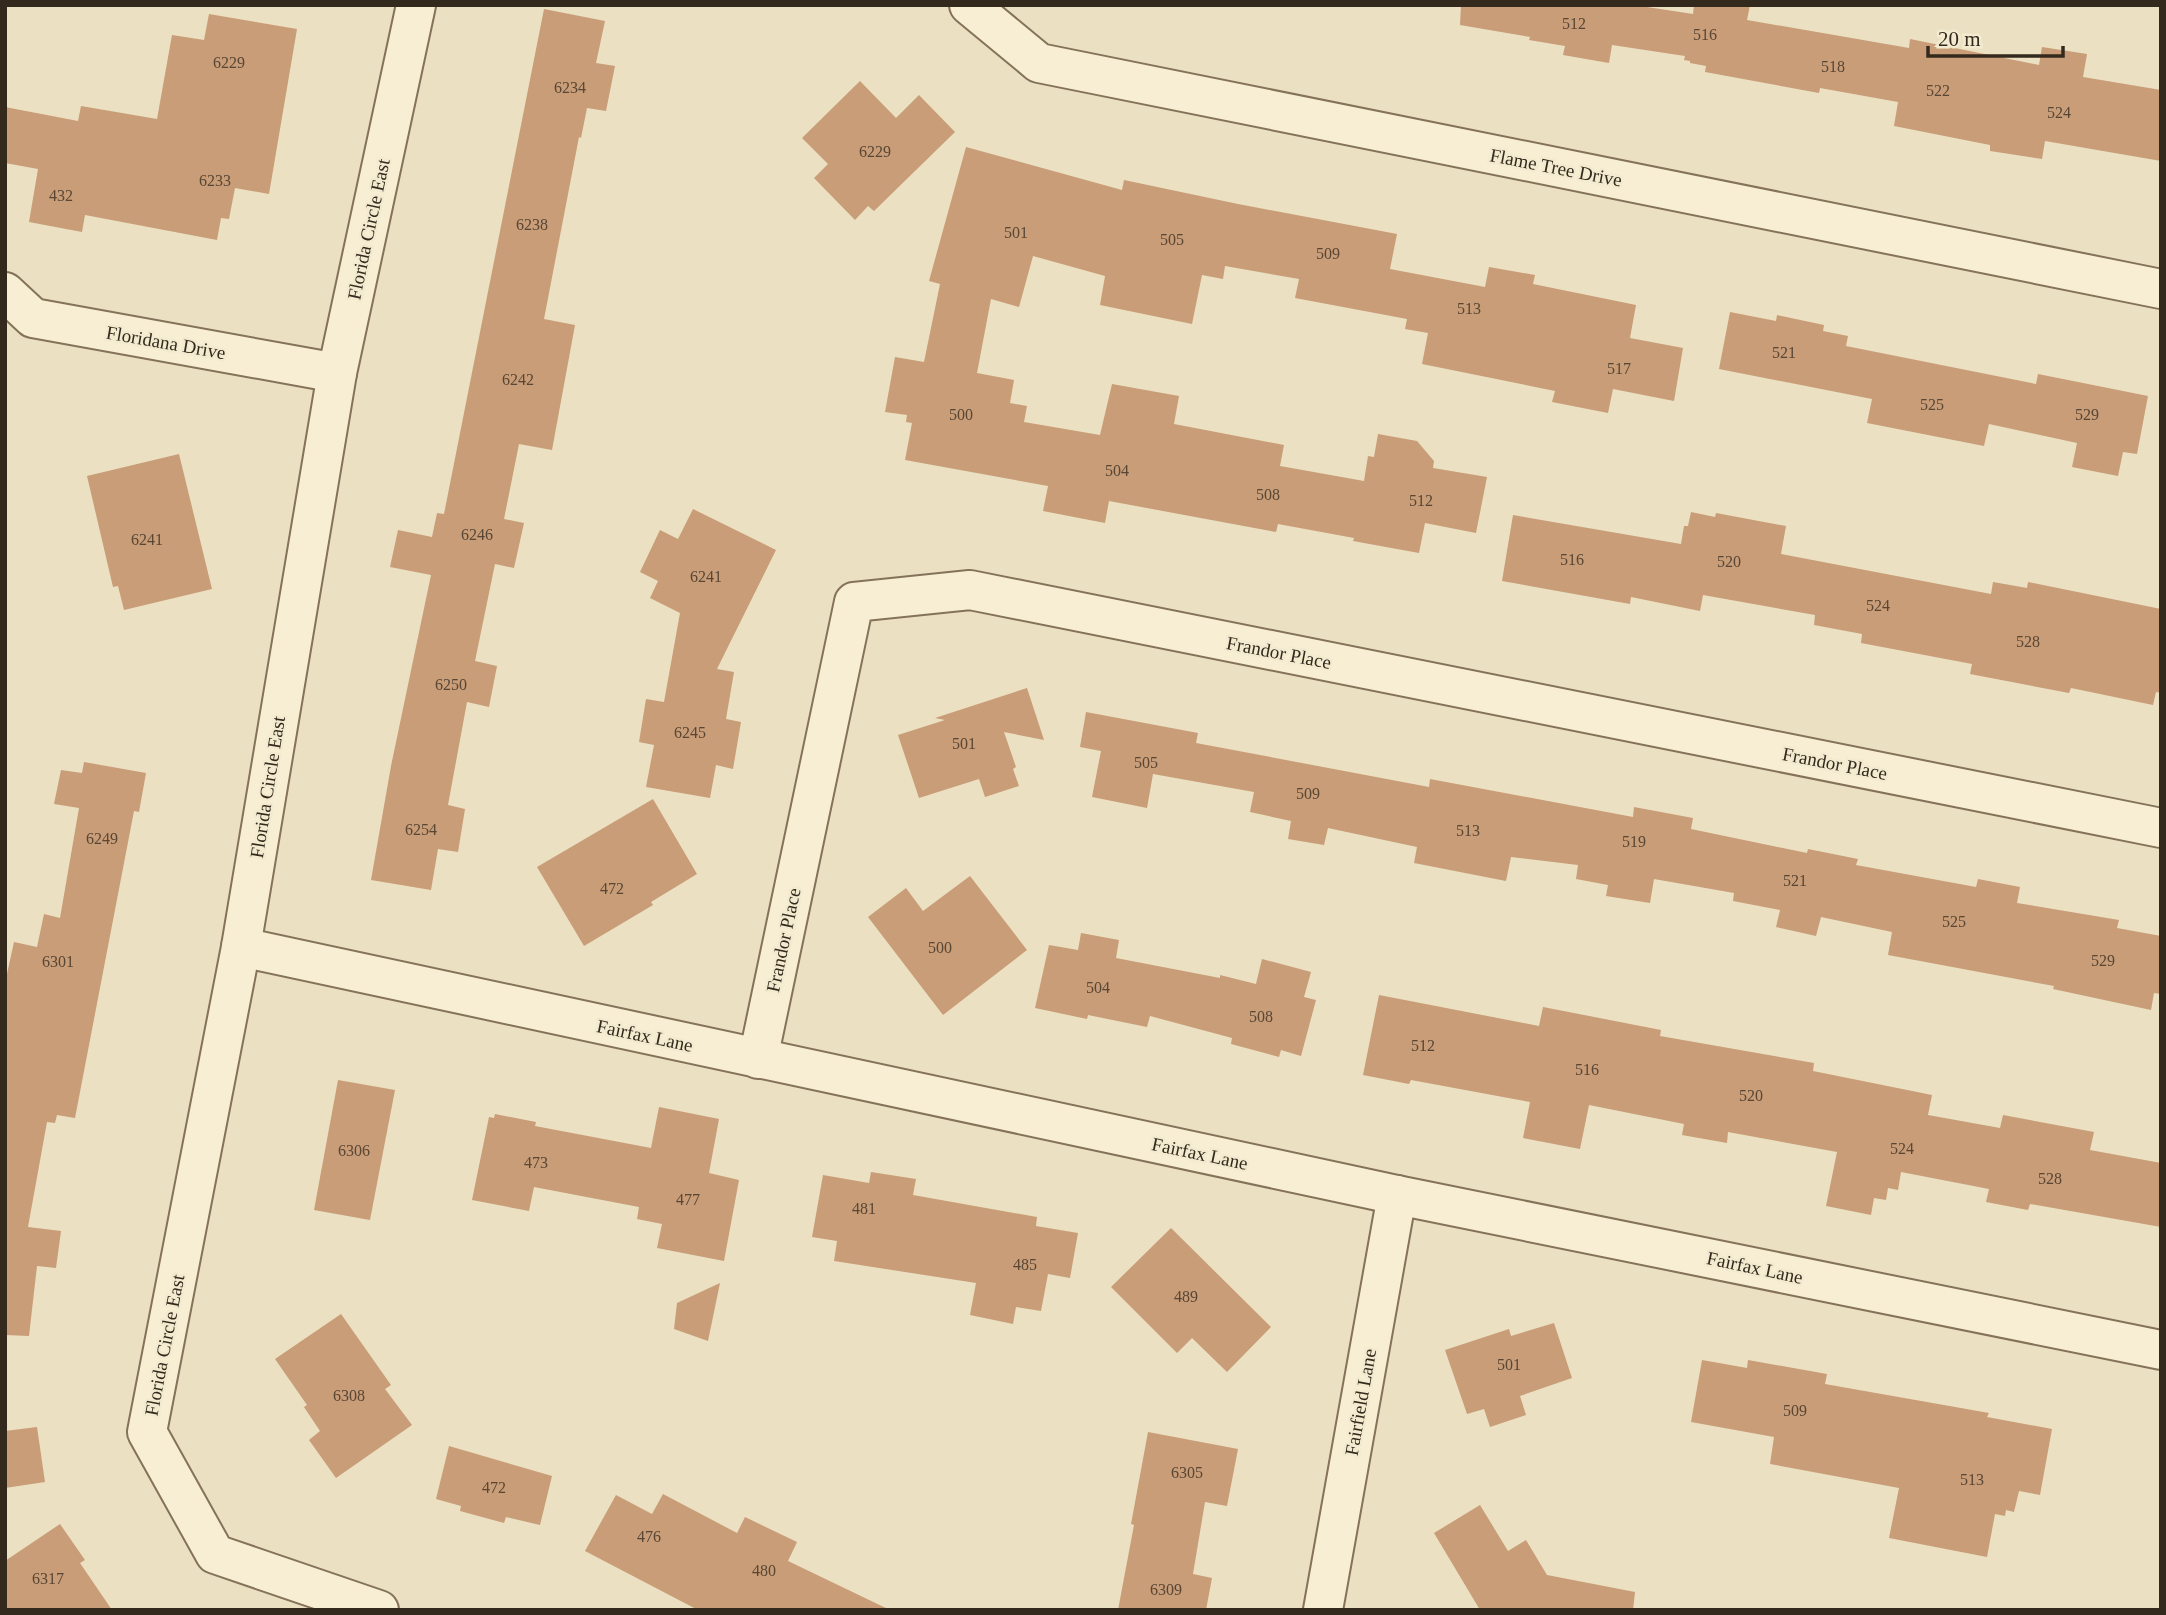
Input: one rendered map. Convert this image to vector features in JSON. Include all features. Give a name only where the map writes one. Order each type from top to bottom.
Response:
[{"type":"street","name":"Florida Circle East","points":[[379,1610],[215,1555],[148,1432],[241,947],[337,373],[416,5]]},
{"type":"street","name":"Flame Tree Drive","points":[[969,5],[1039,63],[2161,289]]},
{"type":"street","name":"Floridana Drive","points":[[5,292],[33,318],[337,373]]},
{"type":"street","name":"Frandor Place","points":[[758,1059],[854,602],[970,590],[2161,828]]},
{"type":"street","name":"Fairfax Lane","points":[[241,947],[1397,1195],[2161,1350]]},
{"type":"street","name":"Fairfield Lane","points":[[1323,1610],[1397,1195]]},
{"type":"building","points":[[1461,5],[1634,5],[1693,14],[1694,5],[1750,5],[1747,20],[1909,48],[1910,39],[2039,65],[2042,47],[2087,54],[2083,77],[2161,90],[2161,161],[2045,141],[2042,159],[1990,151],[1990,145],[1894,126],[1898,102],[1820,88],[1819,93],[1705,72],[1706,66],[1690,63],[1684,60],[1685,56],[1612,45],[1609,63],[1563,55],[1565,46],[1460,25]]},
{"type":"building","points":[[544,9],[605,21],[596,63],[615,66],[606,111],[587,108],[544,319],[575,325],[552,450],[519,444],[504,519],[524,523],[514,568],[495,564],[475,661],[497,666],[489,707],[467,702],[448,805],[465,809],[458,852],[438,849],[431,890],[371,880],[391,766],[431,575],[390,567],[398,530],[432,537],[437,513],[444,514]]},
{"type":"building","points":[[209,14],[297,29],[269,194],[235,188],[229,219],[221,218],[217,240],[85,215],[82,232],[29,222],[38,169],[5,163],[5,107],[78,121],[81,106],[157,119],[172,35],[204,40]]},
{"type":"building","points":[[860,81],[896,118],[919,95],[955,132],[874,211],[868,206],[855,220],[814,178],[828,164],[802,138]]},
{"type":"building","points":[[966,147],[1122,190],[1124,180],[1397,234],[1390,269],[1485,287],[1489,267],[1535,275],[1533,284],[1636,305],[1630,338],[1683,348],[1674,401],[1613,389],[1608,413],[1552,402],[1555,391],[1422,364],[1428,333],[1405,329],[1407,319],[1295,298],[1299,279],[1225,266],[1223,279],[1202,275],[1192,324],[1100,305],[1105,276],[1033,256],[1019,307],[991,299],[977,373],[1014,380],[1010,403],[1027,406],[1024,422],[1100,435],[1112,384],[1179,396],[1174,424],[1284,445],[1280,466],[1364,481],[1368,456],[1374,457],[1378,434],[1417,441],[1434,461],[1433,468],[1487,477],[1476,533],[1425,523],[1419,553],[1278,524],[1276,532],[1109,501],[1105,523],[1043,511],[1048,486],[905,460],[912,423],[906,422],[907,415],[885,412],[895,357],[924,362],[940,284],[929,281]]},
{"type":"building","points":[[1730,312],[1776,321],[1777,315],[1824,325],[1823,331],[1848,336],[1846,346],[2036,384],[2038,374],[2148,396],[2137,454],[2123,452],[2118,476],[2072,467],[2077,443],[1989,424],[1984,446],[1867,423],[1872,399],[1719,369]]},
{"type":"building","points":[[179,454],[212,589],[124,610],[118,586],[113,587],[87,476]]},
{"type":"building","points":[[693,509],[776,550],[717,669],[734,672],[726,719],[741,722],[733,769],[716,765],[710,798],[646,787],[654,745],[639,742],[646,699],[664,702],[680,613],[650,598],[658,581],[640,572],[660,530],[678,539]]},
{"type":"building","points":[[1691,512],[1715,517],[1716,513],[1786,526],[1781,554],[1991,594],[1993,582],[2027,588],[2028,582],[2161,609],[2161,693],[2156,692],[2153,705],[2071,688],[2069,693],[1970,674],[1972,664],[1861,643],[1862,634],[1814,625],[1815,615],[1703,595],[1700,611],[1631,597],[1630,604],[1502,581],[1513,515],[1681,544],[1684,526],[1688,526]]},
{"type":"building","points":[[1027,688],[1044,740],[1004,732],[1016,767],[1013,769],[1019,786],[985,797],[979,779],[919,798],[898,735],[945,720],[935,718]]},
{"type":"building","points":[[1086,712],[1198,733],[1196,743],[1429,787],[1430,779],[1633,817],[1634,807],[1693,818],[1691,829],[1807,853],[1808,849],[1858,859],[1856,865],[1976,887],[1978,879],[2020,887],[2017,903],[2119,920],[2117,928],[2161,936],[2161,994],[2154,993],[2151,1010],[2053,989],[2054,986],[1888,955],[1892,932],[1821,917],[1816,936],[1776,927],[1780,910],[1733,901],[1734,893],[1654,879],[1650,903],[1606,896],[1608,885],[1576,879],[1578,865],[1511,857],[1506,881],[1414,863],[1417,847],[1328,828],[1324,845],[1288,839],[1291,821],[1250,812],[1254,792],[1153,774],[1147,808],[1092,797],[1101,751],[1080,747]]},
{"type":"building","points":[[84,762],[146,773],[139,812],[134,811],[75,1118],[57,1115],[55,1123],[47,1122],[28,1227],[61,1231],[56,1268],[37,1266],[29,1336],[5,1335],[5,983],[14,942],[37,947],[44,914],[60,918],[79,808],[54,804],[61,770],[82,773]]},
{"type":"building","points":[[653,799],[697,874],[651,902],[653,905],[584,946],[537,867]]},
{"type":"building","points":[[970,876],[1027,950],[943,1015],[868,917],[906,888],[923,911]]},
{"type":"building","points":[[1081,933],[1119,940],[1116,958],[1220,978],[1220,975],[1256,984],[1262,959],[1311,972],[1304,997],[1316,1000],[1301,1056],[1281,1050],[1279,1057],[1231,1044],[1232,1038],[1150,1016],[1147,1027],[1088,1015],[1087,1019],[1035,1008],[1049,945],[1078,950]]},
{"type":"building","points":[[1379,995],[1539,1026],[1543,1007],[1661,1030],[1660,1036],[1814,1063],[1813,1071],[1932,1095],[1928,1115],[2000,1128],[2003,1115],[2094,1132],[2090,1150],[2161,1163],[2161,1227],[2030,1204],[2028,1210],[1986,1202],[1989,1189],[1901,1172],[1898,1190],[1888,1188],[1886,1200],[1874,1198],[1871,1215],[1826,1206],[1837,1152],[1728,1132],[1727,1143],[1682,1135],[1684,1124],[1589,1105],[1580,1149],[1523,1138],[1530,1102],[1411,1080],[1409,1084],[1363,1075]]},
{"type":"building","points":[[338,1080],[395,1090],[370,1220],[314,1210]]},
{"type":"building","points":[[659,1107],[719,1119],[709,1173],[739,1180],[724,1261],[657,1248],[662,1224],[637,1219],[639,1207],[534,1187],[529,1211],[472,1200],[489,1117],[494,1118],[495,1114],[536,1122],[535,1126],[651,1148]]},
{"type":"building","points":[[871,1172],[916,1179],[913,1195],[1037,1217],[1036,1226],[1078,1233],[1070,1278],[1048,1274],[1041,1311],[1016,1307],[1013,1324],[970,1315],[976,1283],[834,1261],[837,1241],[812,1237],[823,1175],[869,1183]]},
{"type":"building","points":[[1171,1228],[1271,1327],[1227,1372],[1192,1338],[1177,1353],[1111,1287]]},
{"type":"building","points":[[720,1283],[708,1341],[674,1329],[677,1303]]},
{"type":"building","points":[[341,1314],[391,1385],[385,1389],[412,1425],[336,1478],[309,1440],[320,1431],[304,1407],[307,1405],[275,1359]]},
{"type":"building","points":[[1554,1323],[1572,1378],[1520,1396],[1526,1415],[1490,1427],[1484,1409],[1467,1414],[1445,1350],[1509,1329],[1511,1336]]},
{"type":"building","points":[[1702,1360],[1747,1368],[1748,1360],[1827,1374],[1825,1384],[1989,1413],[1987,1417],[2052,1429],[2040,1495],[2019,1491],[2014,1512],[2006,1510],[2005,1516],[1995,1514],[1987,1557],[1889,1538],[1899,1488],[1770,1464],[1774,1437],[1691,1422]]},
{"type":"building","points":[[37,1427],[45,1482],[5,1488],[5,1431]]},
{"type":"building","points":[[1148,1432],[1238,1449],[1227,1506],[1205,1502],[1193,1574],[1212,1578],[1206,1610],[1118,1610]]},
{"type":"building","points":[[449,1446],[552,1476],[540,1525],[506,1517],[504,1523],[460,1511],[461,1506],[436,1499]]},
{"type":"building","points":[[663,1494],[737,1533],[745,1517],[797,1542],[788,1561],[890,1610],[698,1610],[585,1551],[616,1495],[652,1514]]},
{"type":"building","points":[[1480,1505],[1508,1551],[1526,1540],[1547,1575],[1635,1592],[1633,1610],[1480,1610],[1434,1533]]},
{"type":"building","points":[[60,1524],[85,1560],[80,1563],[112,1610],[5,1610],[5,1561]]}]
